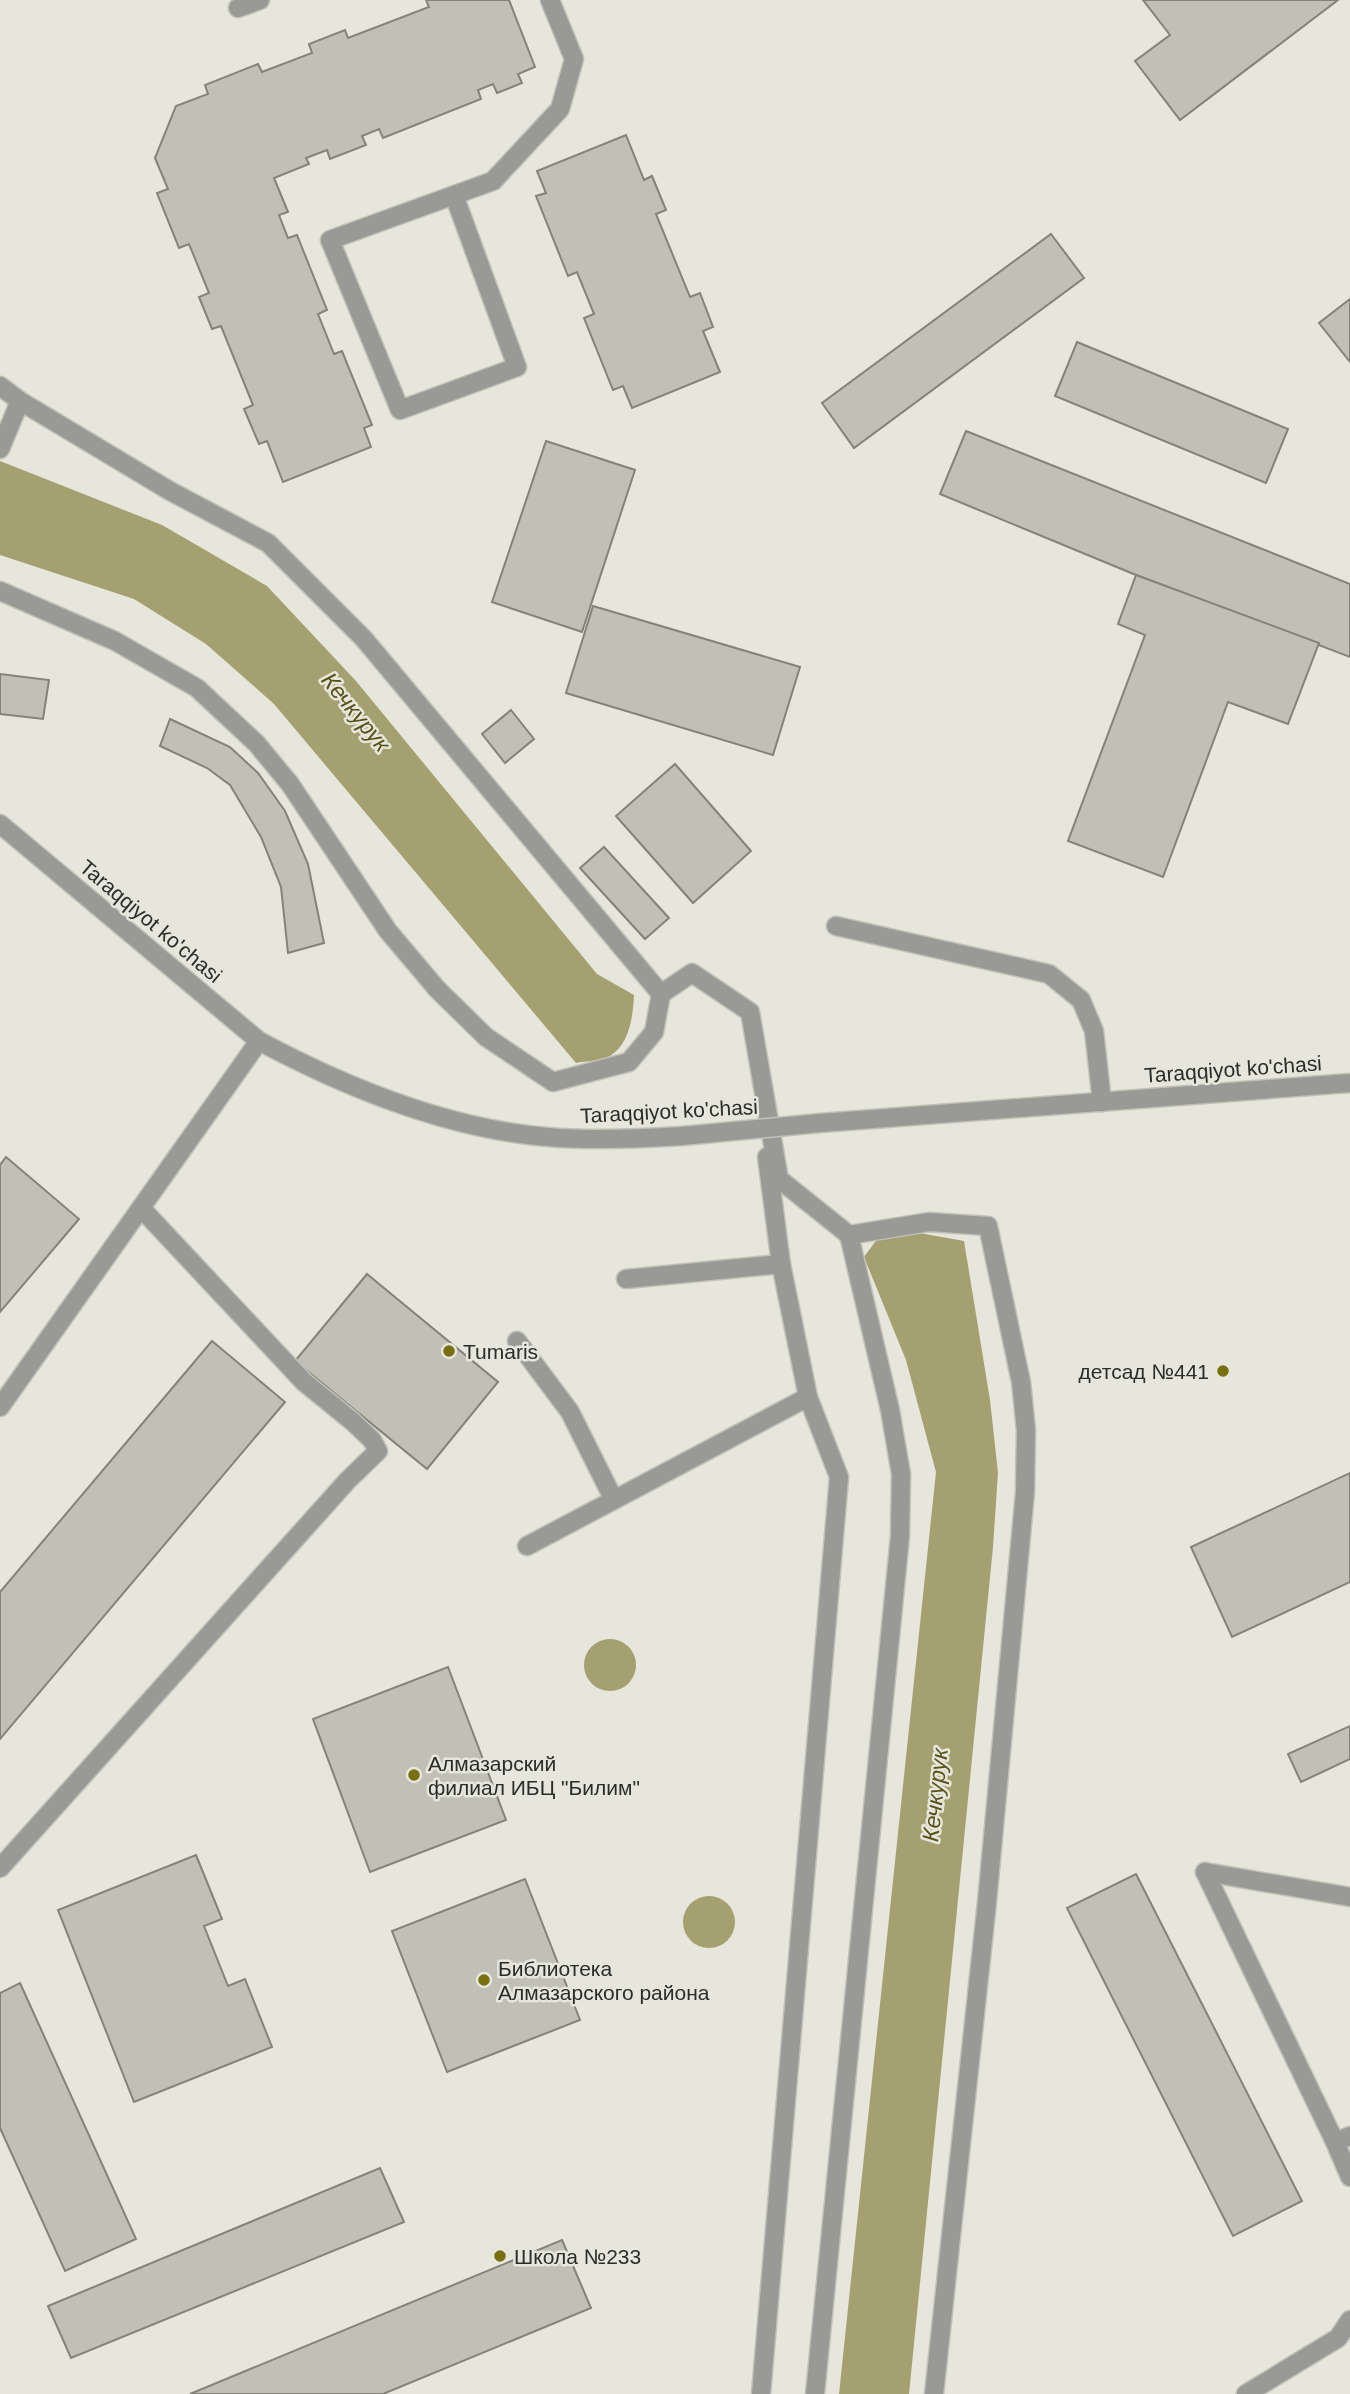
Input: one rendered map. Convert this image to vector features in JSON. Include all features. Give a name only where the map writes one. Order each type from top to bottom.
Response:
[{"type":"street","points":[[238,8],[260,0]]},
{"type":"street","points":[[454,195],[517,366],[400,410],[330,240],[454,195],[493,181],[560,109],[574,59],[550,0]]},
{"type":"street","points":[[0,386],[20,401],[170,491],[268,543],[364,639],[661,994]]},
{"type":"street","points":[[0,449],[20,401]]},
{"type":"street","points":[[0,591],[115,641],[197,688],[256,743],[290,784],[388,931],[437,989],[486,1037],[553,1082],[629,1062],[654,1032],[661,994],[692,973],[750,1012],[779,1179],[849,1235],[891,1410],[901,1474],[900,1536],[815,2394]]},
{"type":"street","name":"Taraqqiyot ko'chasi","points":[[0,824],[259,1041],[296,1061],[374,1094],[480,1126],[546,1137],[614,1140],[1350,1083]]},
{"type":"street","points":[[836,926],[1049,974],[1081,1000],[1094,1031],[1102,1101]]},
{"type":"street","points":[[0,1407],[259,1041]]},
{"type":"street","points":[[761,2394],[839,1477],[808,1397],[781,1264],[764,1129]]},
{"type":"street","points":[[0,1868],[348,1480],[378,1451],[372,1440],[352,1421],[304,1382],[141,1209]]},
{"type":"street","points":[[849,1235],[929,1222],[988,1226],[1021,1382],[1026,1430],[1026,1492],[988,1889],[934,2394]]},
{"type":"street","points":[[626,1279],[781,1264]]},
{"type":"street","points":[[517,1341],[570,1412],[614,1500]]},
{"type":"street","points":[[527,1546],[808,1397]]},
{"type":"street","points":[[1350,1897],[1205,1872],[1343,2139],[1350,2176]]},
{"type":"street","points":[[1246,2394],[1344,2335],[1350,2320]]},
{"type":"water","name":"Кечкурук","points":[[0,461],[162,525],[267,586],[356,681],[597,974],[634,995],[629,1028],[617,1051],[603,1059],[576,1063],[274,704],[206,644],[134,599],[0,555]]},
{"type":"water","name":"Кечкурук","points":[[886,1227],[964,1241],[990,1400],[998,1473],[993,1547],[909,2394],[839,2394],[936,1472],[906,1360],[864,1257]]},
{"type":"water","points":[[610,1639],[629,1646],[636,1665],[629,1684],[610,1691],[591,1684],[584,1665],[591,1646]]},
{"type":"water","points":[[709,1896],[728,1903],[735,1922],[728,1941],[709,1948],[690,1941],[683,1922],[690,1903]]},
{"type":"building","points":[[426,0],[509,0],[535,67],[518,74],[522,83],[497,93],[493,84],[478,90],[481,99],[383,138],[379,129],[362,136],[366,145],[330,159],[327,150],[306,158],[309,164],[274,178],[288,212],[279,215],[288,238],[297,235],[327,310],[318,314],[334,354],[342,351],[372,425],[364,428],[371,447],[283,482],[267,441],[259,444],[244,409],[253,405],[221,326],[212,329],[199,297],[209,293],[189,244],[179,248],[157,193],[168,189],[155,158],[176,106],[208,94],[205,85],[258,64],[262,72],[312,53],[309,44],[345,30],[348,38],[429,7]]},
{"type":"building","points":[[1143,0],[1338,0],[1180,120],[1135,61],[1170,35]]},
{"type":"building","points":[[626,135],[644,180],[652,176],[666,210],[656,214],[690,297],[700,293],[713,327],[703,331],[720,372],[632,408],[623,386],[613,390],[584,318],[594,314],[577,272],[568,276],[536,196],[546,193],[537,171]]},
{"type":"building","points":[[1051,234],[1084,278],[854,448],[822,403]]},
{"type":"building","points":[[1350,299],[1350,362],[1319,323]]},
{"type":"building","points":[[1077,342],[1288,429],[1266,483],[1055,396]]},
{"type":"building","points":[[966,431],[1350,584],[1350,657],[1136,575],[940,494]]},
{"type":"building","points":[[546,441],[635,470],[582,632],[492,602]]},
{"type":"building","points":[[1136,575],[1319,643],[1288,724],[1228,702],[1163,877],[1068,841],[1145,635],[1118,624]]},
{"type":"building","points":[[593,606],[800,667],[773,755],[566,693]]},
{"type":"building","points":[[0,674],[49,680],[43,719],[0,714]]},
{"type":"building","points":[[511,710],[534,739],[505,763],[482,734]]},
{"type":"building","points":[[170,719],[230,747],[258,773],[285,811],[308,864],[324,943],[288,953],[281,887],[261,837],[230,785],[207,768],[160,746]]},
{"type":"building","points":[[675,764],[751,851],[693,903],[616,816]]},
{"type":"building","points":[[604,847],[669,918],[645,939],[580,868]]},
{"type":"building","points":[[6,1157],[79,1219],[0,1312],[0,1165]]},
{"type":"building","points":[[367,1274],[498,1382],[427,1469],[295,1361]]},
{"type":"building","points":[[212,1341],[285,1402],[0,1739],[0,1592]]},
{"type":"building","points":[[1350,1473],[1350,1582],[1232,1637],[1191,1547]]},
{"type":"building","points":[[448,1667],[506,1820],[370,1872],[313,1719]]},
{"type":"building","points":[[1350,1726],[1350,1759],[1301,1782],[1288,1754]]},
{"type":"building","points":[[196,1855],[222,1919],[204,1926],[228,1986],[245,1979],[272,2047],[134,2102],[58,1910]]},
{"type":"building","points":[[1136,1874],[1302,2201],[1233,2236],[1067,1908]]},
{"type":"building","points":[[525,1879],[580,2020],[447,2072],[392,1931]]},
{"type":"building","points":[[20,1983],[136,2239],[65,2271],[0,2128],[0,1993]]},
{"type":"building","points":[[380,2168],[404,2222],[71,2358],[48,2306]]},
{"type":"building","points":[[562,2240],[591,2308],[383,2394],[190,2394]]},
{"type":"place","name":"Tumaris","points":[[449,1351]]},
{"type":"place","name":"детсад №441","points":[[1223,1371]]},
{"type":"place","name":"Алмазарский филиал ИБЦ \"Билим\"","points":[[414,1775]]},
{"type":"place","name":"Библиотека Алмазарского района","points":[[484,1980]]},
{"type":"place","name":"Школа №233","points":[[500,2256]]}]
